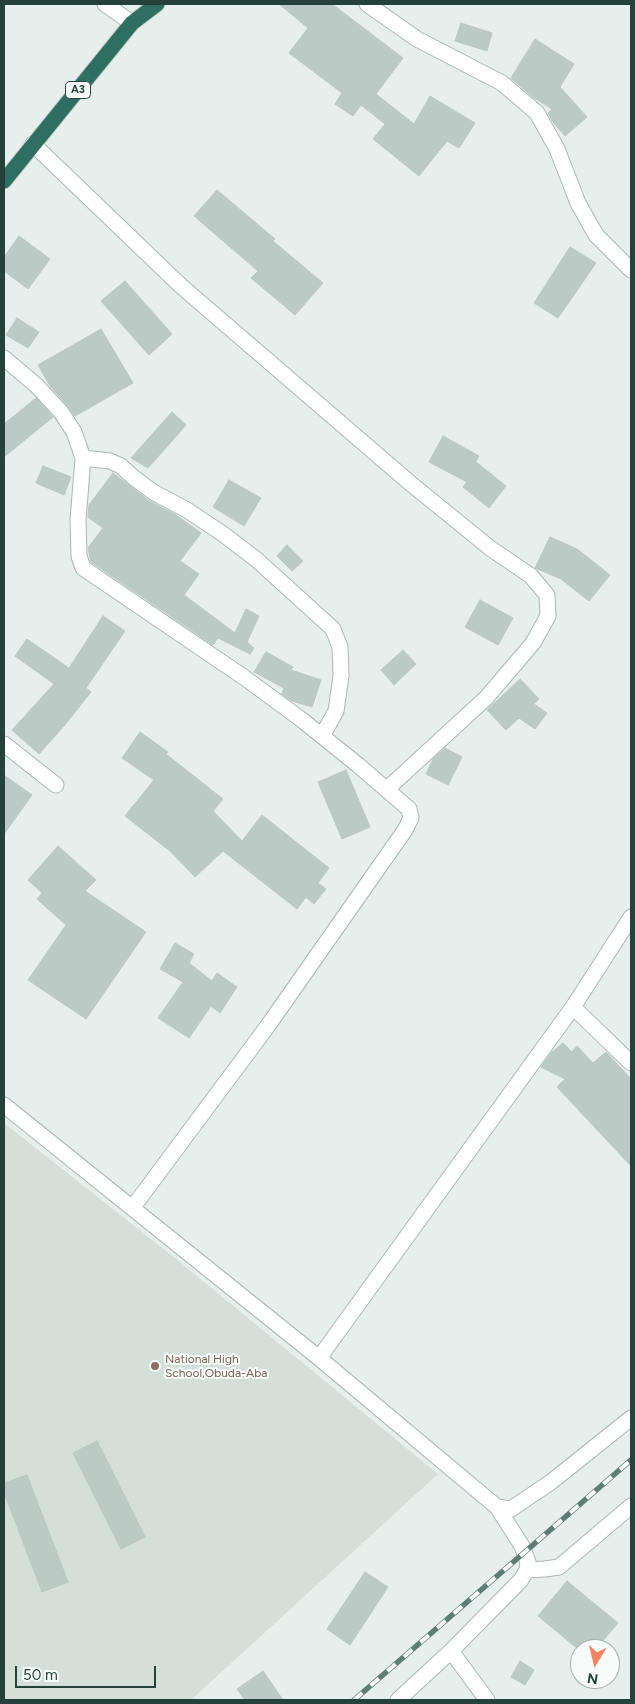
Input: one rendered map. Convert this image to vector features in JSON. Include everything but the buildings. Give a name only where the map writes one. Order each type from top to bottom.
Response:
[{"type":"highway","name":"A3","points":[[4,181],[132,23],[157,4]]},
{"type":"street","points":[[106,4],[132,23]]},
{"type":"street","points":[[367,4],[416,39],[502,83],[537,112],[557,149],[578,203],[596,235],[631,270]]},
{"type":"street","points":[[33,144],[181,286],[410,483],[490,548],[531,576],[547,595],[548,616],[533,642],[486,698],[387,789]]},
{"type":"street","points":[[4,358],[37,386],[61,412],[74,432],[83,458],[78,520],[79,556],[83,568],[245,678],[322,736],[409,809],[411,818],[405,830],[267,1027],[133,1208]]},
{"type":"street","points":[[83,458],[110,460],[121,466],[154,492],[187,510],[223,534],[257,560],[333,629],[340,647],[340,676],[336,711],[322,736]]},
{"type":"street","points":[[4,744],[56,785]]},
{"type":"street","points":[[319,1358],[573,1007],[631,917]]},
{"type":"street","points":[[573,1007],[631,1063]]},
{"type":"street","points":[[4,1105],[319,1358],[497,1507],[522,1546],[528,1562],[527,1570],[522,1580],[451,1651],[398,1700]]},
{"type":"street","points":[[497,1507],[511,1509],[551,1482],[631,1418]]},
{"type":"street","points":[[527,1570],[558,1567],[631,1506]]},
{"type":"street","points":[[451,1651],[487,1700]]},
{"type":"shaded area","name":"National High School,Obuda-Aba","points":[[4,1123],[175,1258],[438,1474],[191,1700],[4,1700]]},
{"type":"railway","points":[[354,1700],[631,1460]]},
{"type":"place","name":"National High School,Obuda-Aba","points":[[155,1366]]}]
